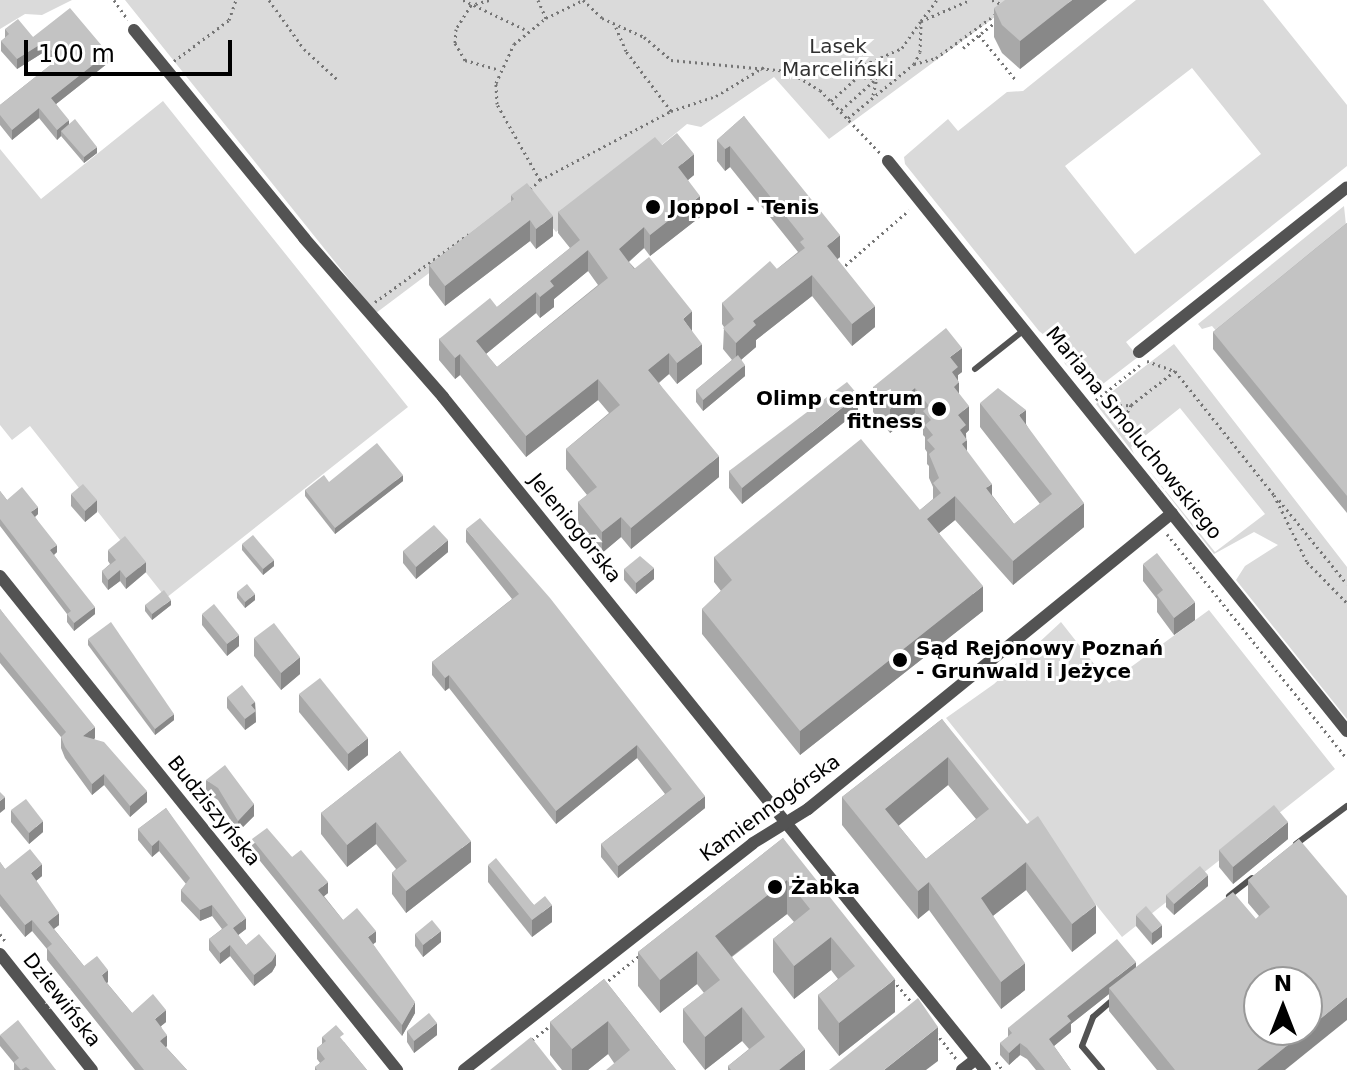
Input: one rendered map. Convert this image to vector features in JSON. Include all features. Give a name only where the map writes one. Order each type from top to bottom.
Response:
[{"type":"street","name":"Jeleniogórska","points":[[134,30],[365,309],[443,397],[985,1070]]},
{"type":"street","name":"Mariana Smoluchowskiego","points":[[888,161],[1347,731]]},
{"type":"street","points":[[1139,352],[1347,187]]},
{"type":"street","name":"Kamiennogórska","points":[[464,1070],[786,822],[1172,513]]},
{"type":"street","name":"Budziszyńska","points":[[0,576],[397,1070]]},
{"type":"street","name":"Dziewińska","points":[[0,954],[92,1070]]},
{"type":"street","points":[[963,1069],[976,1059]]},
{"type":"lane","points":[[975,369],[1024,330]]},
{"type":"lane","points":[[1292,847],[1347,806]]},
{"type":"lane","points":[[1221,902],[1257,875]]},
{"type":"lane","points":[[1102,1070],[1082,1046],[1086,1030],[1093,1017],[1129,987]]},
{"type":"path","points":[[114,0],[134,30]]},
{"type":"path","points":[[165,68],[229,20],[236,0]]},
{"type":"path","points":[[269,0],[304,49],[337,79]]},
{"type":"path","points":[[463,0],[526,30]]},
{"type":"path","points":[[489,0],[471,5],[456,29],[455,43],[465,60],[499,70]]},
{"type":"path","points":[[538,0],[546,18]]},
{"type":"path","points":[[540,180],[497,104],[499,70],[526,30],[583,0],[615,24],[644,37],[671,60],[765,67],[806,80],[831,101],[888,161]]},
{"type":"path","points":[[831,101],[858,77],[859,67],[881,60],[902,48],[937,0]]},
{"type":"path","points":[[921,21],[970,0]]},
{"type":"path","points":[[992,0],[1007,6]]},
{"type":"path","points":[[848,118],[914,64],[936,58],[1015,0]]},
{"type":"path","points":[[963,48],[1002,17]]},
{"type":"path","points":[[914,64],[920,52],[921,21]]},
{"type":"path","points":[[615,24],[626,51],[671,111]]},
{"type":"path","points":[[979,35],[1015,79]]},
{"type":"path","points":[[872,98],[881,60]]},
{"type":"path","points":[[520,197],[540,180],[671,111],[716,96],[765,67]]},
{"type":"path","points":[[858,77],[877,78]]},
{"type":"path","points":[[841,111],[877,78]]},
{"type":"path","points":[[839,271],[911,212],[902,201]]},
{"type":"path","points":[[365,309],[481,225]]},
{"type":"path","points":[[1139,352],[1146,360],[1175,371],[1347,584]]},
{"type":"path","points":[[1113,440],[1131,405],[1175,371]]},
{"type":"path","points":[[1086,406],[1131,405]]},
{"type":"path","points":[[1274,495],[1307,562],[1347,603]]},
{"type":"path","points":[[1158,536],[1167,533],[1347,759]]},
{"type":"path","points":[[593,992],[647,950]]},
{"type":"path","points":[[888,974],[917,1010]]},
{"type":"path","points":[[528,1044],[559,1019]]},
{"type":"path","points":[[927,1022],[963,1069]]},
{"type":"path","points":[[988,1051],[1003,1070]]},
{"type":"green space","points":[[0,0],[72,0],[42,15],[25,14],[0,29]]},
{"type":"green space","name":"Lasek Marceliński","points":[[125,0],[1018,0],[829,139],[774,77],[701,127],[687,124],[556,232],[529,198],[376,313]]},
{"type":"green space","points":[[1136,0],[1263,0],[1347,105],[1347,166],[1126,342],[1138,357],[1095,390],[1065,364],[1060,348],[1039,331],[905,164],[904,157],[948,119],[958,131],[1007,92],[1023,91]],"holes":[[[1192,68],[1261,154],[1135,254],[1065,166]]]},
{"type":"green space","points":[[163,101],[408,407],[166,598],[30,426],[12,440],[0,425],[0,149],[41,199]]},
{"type":"green space","points":[[1344,206],[1347,235],[1218,333],[1212,326],[1202,329],[1198,324]]},
{"type":"green space","points":[[1174,344],[1347,567],[1347,719],[1236,580],[1245,566],[1278,545],[1254,532],[1214,554],[1144,464],[1215,552],[1265,514],[1180,408],[1131,447],[1134,454],[1096,404]]},
{"type":"green space","points":[[1209,610],[1335,769],[1122,937],[946,718],[994,684],[1061,622],[1109,683]]},
{"type":"building","points":[[1005,0],[1072,0],[1020,41],[1002,25],[994,8]]},
{"type":"building","points":[[70,8],[108,53],[51,98],[69,120],[57,130],[39,108],[12,130],[0,115],[0,105],[58,59],[44,42],[17,59],[1,41],[9,34],[5,29],[18,19],[33,37]]},
{"type":"building","points":[[744,116],[840,235],[827,246],[875,306],[852,324],[812,275],[753,321],[756,325],[736,343],[723,328],[734,319],[722,303],[770,261],[777,269],[805,248],[800,242],[804,239],[730,146],[725,149],[717,140]]},
{"type":"building","points":[[75,119],[97,147],[84,157],[61,131]]},
{"type":"building","points":[[677,133],[694,154],[678,167],[700,196],[650,235],[644,227],[619,249],[634,269],[649,257],[692,311],[683,319],[702,344],[677,363],[669,353],[648,370],[719,456],[631,528],[621,517],[602,532],[578,502],[597,487],[566,449],[620,405],[598,379],[526,436],[460,354],[455,358],[439,339],[490,298],[497,307],[580,240],[558,212],[655,137],[662,145]],"holes":[[[588,250],[608,278],[497,367],[476,341],[536,292],[540,297],[554,286],[550,281]]]},
{"type":"building","points":[[527,183],[553,216],[536,229],[530,220],[445,286],[429,265],[514,199],[511,195]]},
{"type":"building","points":[[1347,223],[1347,496],[1213,332]]},
{"type":"building","points":[[946,328],[962,348],[950,357],[958,367],[952,372],[959,382],[954,387],[969,406],[958,415],[966,425],[960,430],[967,440],[962,444],[992,484],[986,488],[1014,524],[1052,494],[980,403],[998,388],[1026,410],[1019,415],[1084,503],[1013,561],[955,496],[927,519],[983,586],[800,731],[702,609],[732,580],[714,557],[861,439],[920,510],[941,493],[933,483],[939,478],[929,454],[935,449],[927,440],[933,435],[925,425],[931,420],[923,411],[929,406],[915,388],[890,409],[873,387]]},
{"type":"building","points":[[738,355],[745,365],[703,400],[696,390]]},
{"type":"building","points":[[847,382],[858,395],[742,488],[729,471]]},
{"type":"building","points":[[377,443],[403,475],[335,528],[305,490],[324,475],[329,482]]},
{"type":"building","points":[[83,484],[97,500],[85,511],[71,494]]},
{"type":"building","points":[[22,487],[38,507],[31,512],[57,545],[50,550],[95,607],[74,623],[67,614],[71,611],[0,519],[0,491],[7,500]]},
{"type":"building","points":[[480,518],[550,598],[705,796],[618,866],[601,844],[672,789],[637,745],[556,811],[449,675],[445,678],[432,662],[519,594],[466,529]]},
{"type":"building","points":[[434,525],[448,540],[416,567],[403,551]]},
{"type":"building","points":[[253,535],[274,560],[263,569],[242,544]]},
{"type":"building","points":[[125,536],[146,562],[126,578],[120,570],[108,580],[102,571],[116,560],[108,550]]},
{"type":"building","points":[[1157,553],[1195,602],[1174,618],[1157,595],[1163,590],[1143,564]]},
{"type":"building","points":[[640,556],[654,568],[636,583],[624,569]]},
{"type":"building","points":[[247,584],[255,594],[245,602],[237,592]]},
{"type":"building","points":[[164,590],[171,600],[152,614],[145,605]]},
{"type":"building","points":[[214,604],[239,635],[227,644],[202,614]]},
{"type":"building","points":[[0,609],[95,727],[83,736],[104,742],[147,791],[130,806],[104,774],[92,784],[65,747],[61,737],[66,732],[0,652]]},
{"type":"building","points":[[111,622],[174,714],[155,729],[88,639]]},
{"type":"building","points":[[274,623],[300,657],[281,673],[254,638]]},
{"type":"building","points":[[320,678],[368,738],[348,754],[299,694]]},
{"type":"building","points":[[242,685],[255,702],[251,705],[256,711],[245,719],[227,697]]},
{"type":"building","points":[[942,719],[1027,824],[1038,816],[1096,905],[1072,924],[1026,862],[981,898],[1025,963],[1001,982],[929,882],[918,891],[842,797]],"holes":[[[948,757],[989,809],[926,859],[885,809]]]},
{"type":"building","points":[[400,751],[471,841],[406,891],[392,873],[407,861],[376,822],[347,845],[321,813]]},
{"type":"building","points":[[225,765],[254,804],[238,821],[218,788],[206,780]]},
{"type":"building","points":[[26,799],[43,821],[29,833],[11,810]]},
{"type":"building","points":[[1274,805],[1288,822],[1233,867],[1219,850]]},
{"type":"building","points":[[166,808],[246,918],[233,928],[246,945],[259,934],[276,954],[254,975],[230,945],[220,953],[209,939],[228,925],[212,905],[200,910],[181,890],[190,878],[159,840],[152,846],[138,829]]},
{"type":"building","points":[[267,828],[292,857],[301,850],[328,882],[318,890],[343,920],[357,908],[376,931],[368,937],[415,1002],[402,1025],[252,839]]},
{"type":"building","points":[[783,838],[895,979],[839,1023],[818,995],[855,966],[831,937],[794,966],[773,939],[810,909],[787,880],[715,936],[805,1049],[779,1070],[731,1070],[728,1066],[765,1037],[742,1007],[705,1037],[683,1009],[720,980],[697,951],[660,980],[638,952]]},
{"type":"building","points":[[1299,839],[1347,896],[1347,997],[1323,1017],[1323,966],[1243,966],[1243,1046],[1286,1046],[1257,1070],[1175,1070],[1109,988],[1233,892],[1256,919],[1270,907],[1248,880]]},
{"type":"building","points":[[30,849],[42,864],[31,873],[59,913],[48,922],[84,966],[97,956],[108,970],[102,975],[105,981],[132,1013],[153,994],[166,1010],[155,1019],[167,1035],[160,1041],[187,1070],[144,1070],[47,948],[52,944],[32,920],[25,925],[0,894],[0,862],[5,869]]},
{"type":"building","points":[[496,858],[534,905],[545,896],[552,905],[532,920],[488,865]]},
{"type":"building","points":[[1200,866],[1208,875],[1174,904],[1166,895]]},
{"type":"building","points":[[1146,906],[1162,925],[1152,933],[1136,915]]},
{"type":"building","points":[[432,920],[441,931],[423,945],[415,934]]},
{"type":"building","points":[[1117,939],[1136,962],[1067,1016],[1071,1021],[1049,1039],[1071,1070],[1045,1070],[1020,1043],[1009,1053],[1000,1043],[1012,1033],[1008,1028]]},
{"type":"building","points":[[604,979],[676,1070],[606,1070],[630,1050],[608,1021],[572,1049],[550,1022]]},
{"type":"building","points":[[918,998],[938,1027],[884,1070],[829,1070]]},
{"type":"building","points":[[429,1013],[437,1023],[414,1041],[407,1031]]},
{"type":"building","points":[[18,1020],[56,1070],[30,1070],[26,1067],[21,1070],[14,1062],[19,1058],[0,1035]]},
{"type":"building","points":[[336,1025],[344,1034],[340,1037],[367,1070],[317,1070],[315,1067],[325,1059],[317,1048],[326,1041],[322,1037]]},
{"type":"building","points":[[531,1037],[557,1070],[490,1070]]},
{"type":"place","name":"Joppol - Tenis","points":[[653,207]]},
{"type":"place","name":"Olimp centrum fitness","points":[[939,409]]},
{"type":"place","name":"Sąd Rejonowy Poznań - Grunwald i Jeżyce","points":[[900,660]]},
{"type":"place","name":"Żabka","points":[[775,887]]}]
